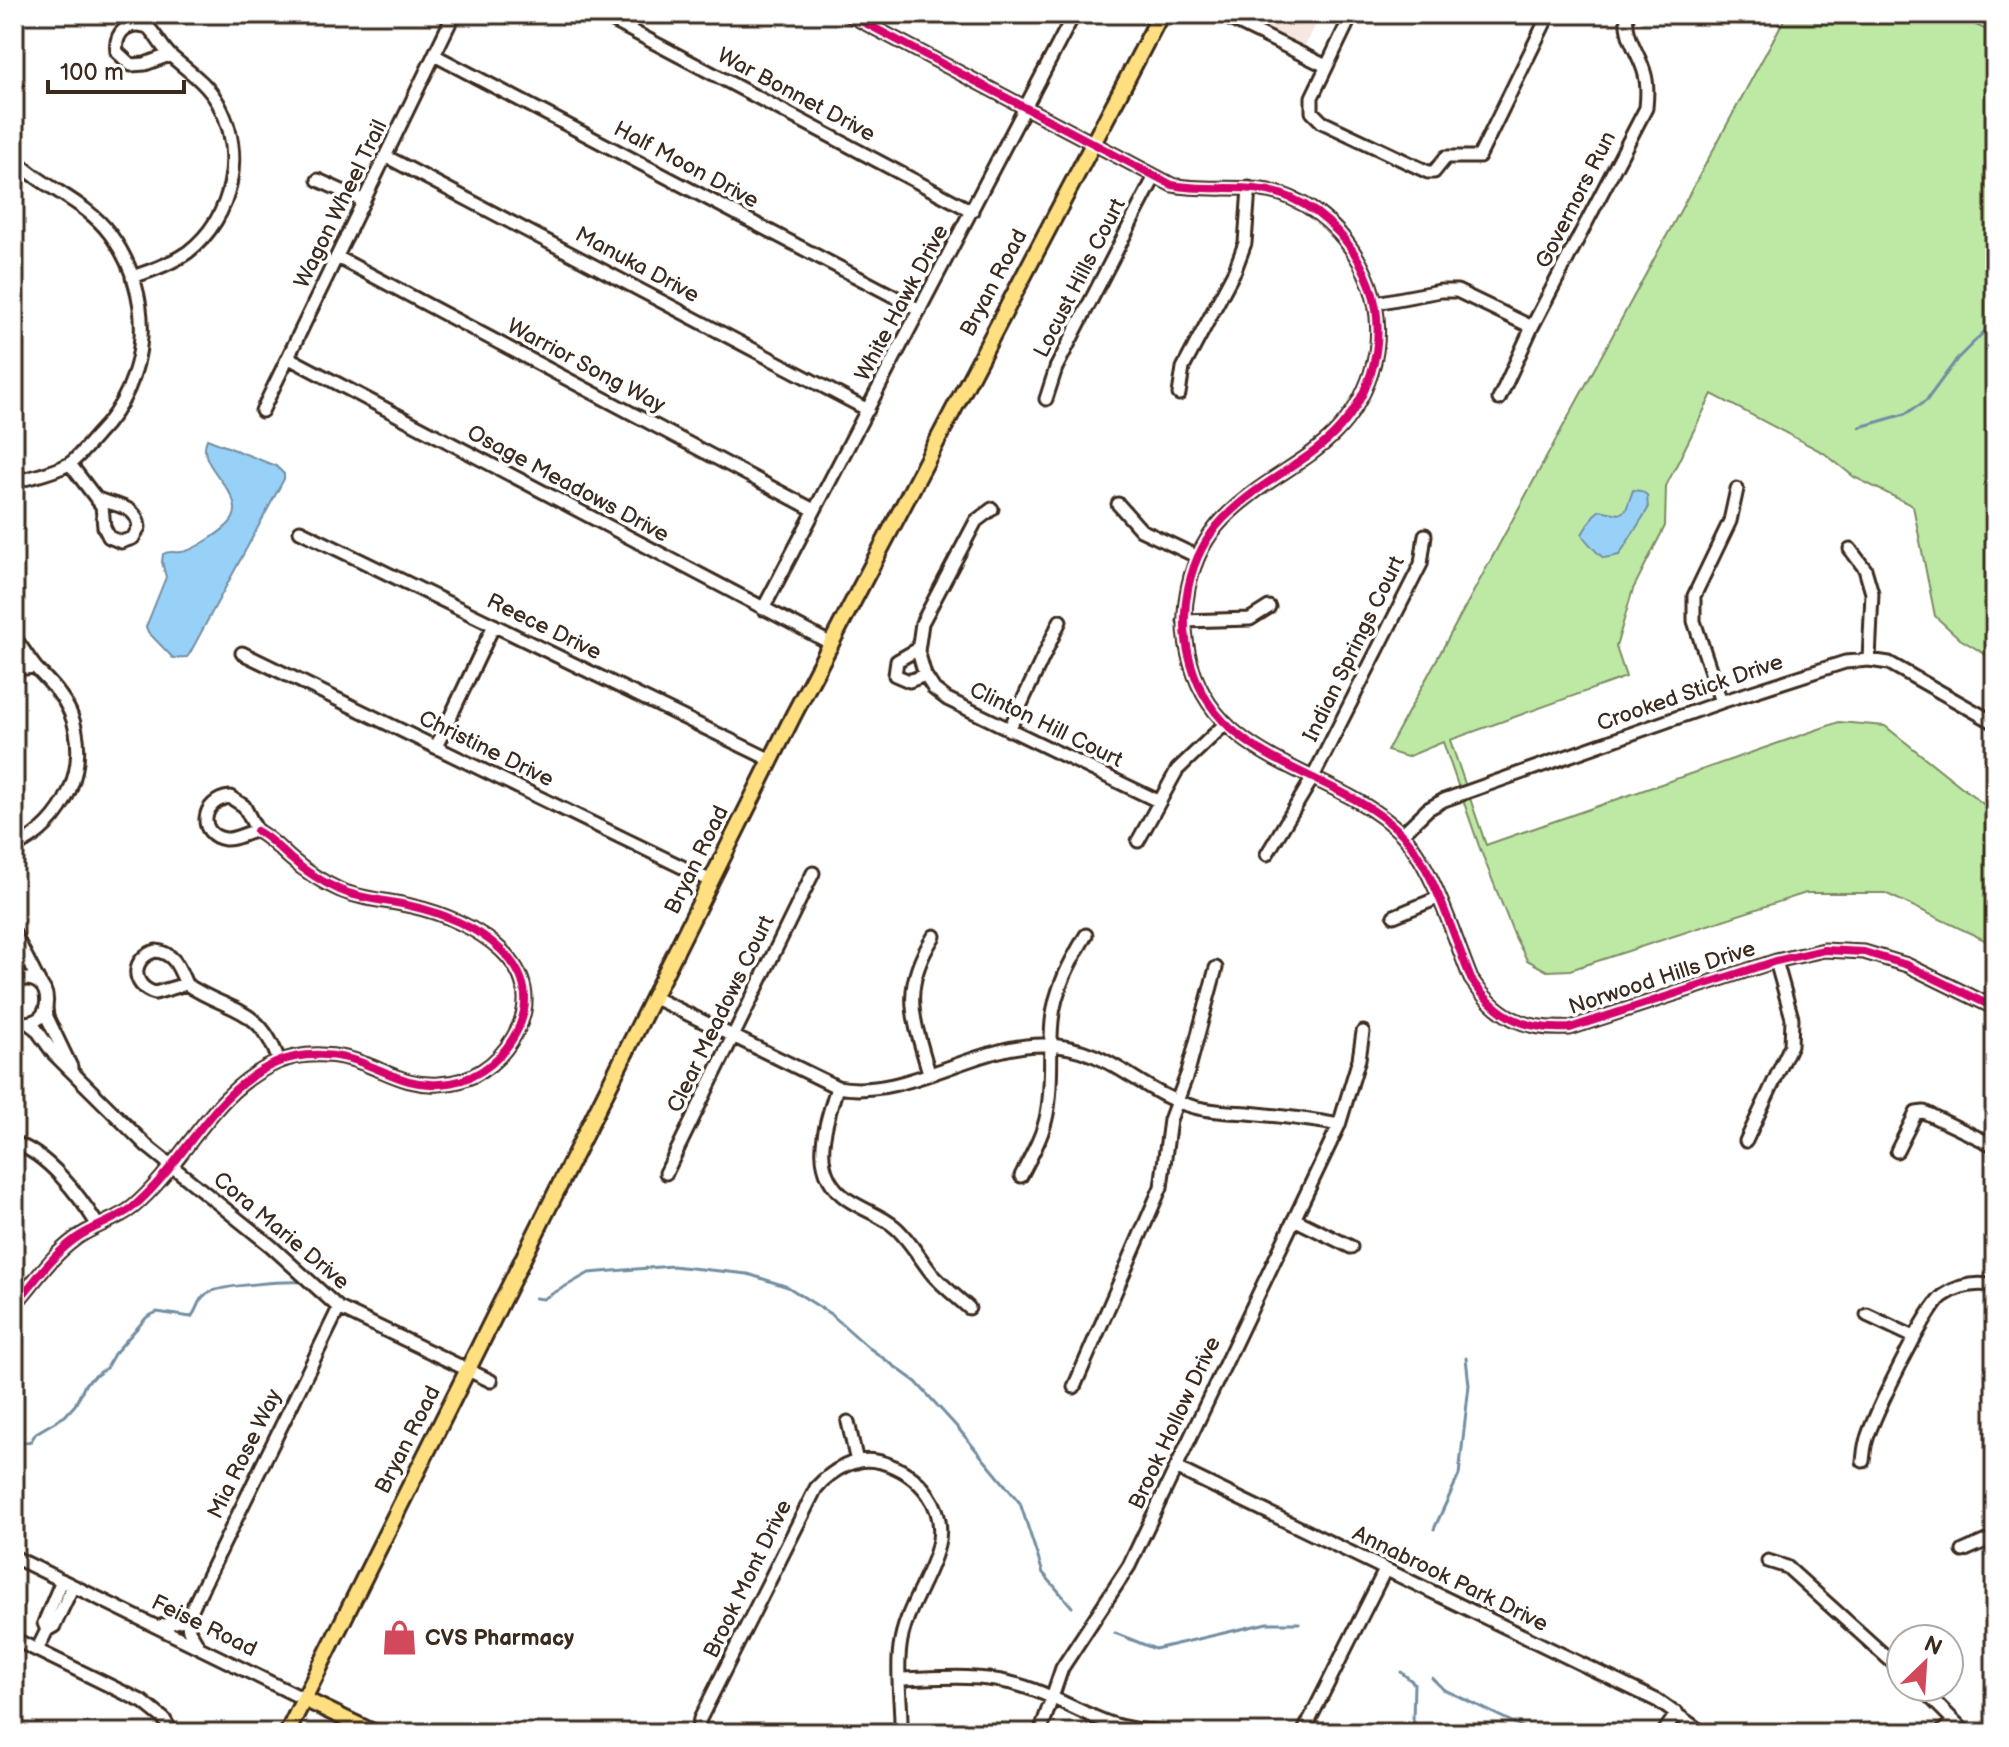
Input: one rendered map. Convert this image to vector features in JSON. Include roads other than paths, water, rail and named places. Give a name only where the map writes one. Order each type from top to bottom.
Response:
[{"type":"main road","name":"Bryan Road","points":[[287,1733],[830,643],[1161,14]]},
{"type":"main road","name":"Feise Road","points":[[304,1699],[375,1733]]},
{"type":"street","name":"Wagon Wheel Trail","points":[[262,411],[339,258],[454,14]]},
{"type":"street","name":"War Bonnet Drive","points":[[600,14],[972,211]]},
{"type":"street","name":"Norwood Hills Drive","points":[[848,14],[1172,185],[1249,188],[1291,198],[1324,219],[1347,242],[1363,265],[1376,303],[1377,353],[1365,393],[1355,411],[1324,445],[1218,524],[1198,557],[1188,587],[1184,621],[1191,666],[1224,725],[1259,750],[1365,806],[1402,834],[1422,861],[1471,979],[1483,996],[1500,1011],[1535,1028],[1570,1028],[1776,961],[1824,950],[1872,954],[1907,965],[1995,1008]]},
{"type":"street","name":"White Hawk Drive","points":[[763,609],[1074,14]]},
{"type":"street","points":[[1220,14],[1326,66]]},
{"type":"street","points":[[1352,14],[1310,103],[1312,112],[1318,119],[1428,172],[1434,172],[1446,157],[1479,157],[1549,14]]},
{"type":"street","points":[[1565,14],[1582,14]]},
{"type":"street","name":"Governors Run","points":[[1499,399],[1532,327],[1646,108],[1645,74],[1625,26],[1627,14]]},
{"type":"street","points":[[132,277],[171,262],[199,241],[223,208],[232,176],[232,144],[224,113],[201,80],[169,55],[153,31],[142,25],[127,27],[117,40],[117,52],[131,65],[145,64],[169,55]]},
{"type":"street","name":"Half Moon Drive","points":[[434,55],[920,310]]},
{"type":"street","name":"Manuka Drive","points":[[387,157],[868,410]]},
{"type":"street","points":[[14,158],[32,174],[79,204],[100,222],[116,242],[138,295],[141,328],[141,347],[133,381],[115,416],[70,464],[14,481]]},
{"type":"street","name":"Locust Hills Court","points":[[1046,399],[1056,368],[1155,176]]},
{"type":"street","points":[[318,180],[364,201]]},
{"type":"street","points":[[1179,394],[1183,368],[1235,270],[1245,243],[1249,188]]},
{"type":"street","name":"Warrior Song Way","points":[[339,258],[814,510]]},
{"type":"street","points":[[1376,303],[1440,291],[1457,291],[1532,327]]},
{"type":"street","name":"Osage Meadows Drive","points":[[289,358],[830,643]]},
{"type":"street","points":[[70,464],[98,499]]},
{"type":"street","points":[[1721,702],[1694,621],[1693,608],[1694,596],[1730,521],[1737,489]]},
{"type":"street","points":[[1118,504],[1141,530],[1198,557]]},
{"type":"street","name":"Clinton Hill Court","points":[[992,509],[976,521],[922,623],[918,649],[925,675],[940,695],[1158,801]]},
{"type":"street","name":"Reece Drive","points":[[300,531],[771,760]]},
{"type":"street","name":"Indian Springs Court","points":[[1267,854],[1312,779],[1421,564],[1425,535]]},
{"type":"street","points":[[1850,549],[1865,569],[1872,593],[1869,660]]},
{"type":"street","points":[[1184,621],[1250,619],[1269,607]]},
{"type":"street","points":[[1009,730],[1060,621]]},
{"type":"street","points":[[436,747],[494,625]]},
{"type":"street","points":[[14,637],[35,667],[59,691],[71,714],[78,760],[74,779],[60,811],[34,837],[14,847]]},
{"type":"street","name":"Clinton Hill Court","points":[[918,649],[897,661],[895,675],[909,681],[925,675]]},
{"type":"street","name":"Christine Drive","points":[[242,653],[711,881]]},
{"type":"street","name":"Crooked Stick Drive","points":[[1402,834],[1428,809],[1444,800],[1721,702],[1845,662],[1869,660],[1889,663],[1995,723]]},
{"type":"street","points":[[14,669],[35,667]]},
{"type":"street","points":[[1138,841],[1177,770],[1224,725]]},
{"type":"street","points":[[14,1305],[56,1255],[97,1224],[131,1208],[172,1166],[224,1098],[251,1076],[279,1061],[328,1055],[363,1062],[413,1084],[450,1084],[477,1074],[499,1056],[521,1021],[526,996],[524,985],[513,961],[502,949],[437,914],[344,892],[305,870],[257,831],[244,806],[235,798],[218,799],[207,813],[210,830],[222,839],[257,831]]},
{"type":"street","name":"Clear Meadows Court","points":[[666,1173],[813,873]]},
{"type":"street","points":[[1394,916],[1438,898]]},
{"type":"street","name":"Cora Marie Drive","points":[[14,933],[47,995],[47,1017],[73,1071]]},
{"type":"street","points":[[1021,1176],[1039,1141],[1048,1111],[1056,998],[1064,975],[1086,935]]},
{"type":"street","points":[[929,1073],[915,1026],[912,1000],[914,975],[934,936]]},
{"type":"street","points":[[186,984],[162,992],[148,991],[138,981],[136,967],[144,956],[156,951],[169,954],[186,984],[259,1023],[267,1033],[279,1061]]},
{"type":"street","points":[[1746,1141],[1791,1045],[1792,1018],[1776,961]]},
{"type":"street","points":[[1074,1387],[1161,1187],[1170,1120],[1191,1061],[1216,968]]},
{"type":"street","points":[[14,982],[29,979],[41,985]]},
{"type":"street","points":[[653,997],[837,1087],[856,1091],[872,1090],[1028,1046],[1051,1045],[1071,1047],[1097,1056],[1177,1101],[1207,1110],[1293,1117],[1339,1125]]},
{"type":"street","points":[[14,1020],[28,1023],[41,1016],[46,1007]]},
{"type":"street","name":"Cora Marie Drive","points":[[28,1023],[109,1111],[271,1246],[339,1308],[491,1381]]},
{"type":"street","name":"Brook Hollow Drive","points":[[1040,1733],[1062,1668],[1129,1566],[1339,1125],[1359,1059],[1363,1032]]},
{"type":"street","points":[[837,1087],[821,1153],[830,1180],[839,1193],[896,1228],[935,1276],[969,1308]]},
{"type":"street","points":[[1897,1151],[1910,1121],[1916,1113],[1924,1112],[1995,1146]]},
{"type":"street","points":[[14,1143],[43,1159],[85,1205],[97,1224]]},
{"type":"street","points":[[1294,1219],[1351,1247]]},
{"type":"street","points":[[1863,1461],[1866,1441],[1926,1314],[1942,1297],[1961,1286],[1980,1283],[1995,1286]]},
{"type":"street","name":"Mia Rose Way","points":[[187,1619],[339,1308]]},
{"type":"street","points":[[1867,1315],[1914,1337]]},
{"type":"street","points":[[848,1422],[857,1462],[875,1460],[898,1467],[930,1494],[936,1509],[937,1550],[922,1580],[899,1647],[901,1733]]},
{"type":"street","name":"Brook Mont Drive","points":[[697,1733],[700,1719],[816,1488],[840,1467],[857,1462]]},
{"type":"street","name":"Annabrook Park Drive","points":[[1176,1468],[1658,1701],[1703,1733]]},
{"type":"street","points":[[1995,1479],[1995,1513]]},
{"type":"street","points":[[1963,1551],[1995,1537]]},
{"type":"street","name":"Feise Road","points":[[14,1557],[304,1699]]},
{"type":"street","points":[[1768,1561],[1787,1567],[1885,1656]]},
{"type":"street","points":[[1303,1733],[1385,1570]]},
{"type":"street","points":[[47,1630],[44,1623],[62,1580]]},
{"type":"street","points":[[37,1650],[47,1630],[54,1626],[73,1586]]},
{"type":"street","points":[[157,1627],[187,1619],[189,1630],[199,1647]]},
{"type":"street","points":[[14,1639],[143,1702],[164,1719],[172,1733]]},
{"type":"street","points":[[899,1679],[973,1677],[1012,1683],[1110,1724],[1164,1732]]},
{"type":"street","points":[[1936,1703],[1966,1733]]},
{"type":"street","points":[[1663,1733],[1677,1713]]},
{"type":"street","points":[[1940,1733],[1954,1721]]},
{"type":"water","points":[[207,439],[276,466],[284,474],[284,479],[190,653],[187,657],[173,658],[146,627],[166,577],[163,554],[186,551],[210,539],[230,523],[235,508],[233,499],[207,460]]},
{"type":"water","points":[[1633,490],[1647,495],[1648,509],[1619,555],[1604,558],[1582,534],[1600,510],[1619,514],[1626,510]]},
{"type":"waterway","points":[[1860,427],[1905,414],[1926,401],[1957,359],[1995,321]]},
{"type":"waterway","points":[[535,1298],[543,1299],[589,1273],[672,1266],[748,1274],[788,1287],[832,1315],[868,1347],[916,1382],[957,1427],[1020,1503],[1043,1573],[1072,1607]]},
{"type":"waterway","points":[[14,1445],[31,1441],[36,1433],[65,1416],[75,1405],[86,1383],[106,1368],[114,1354],[147,1317],[157,1312],[191,1317],[202,1298],[215,1290],[254,1284],[302,1282]]},
{"type":"waterway","points":[[1434,1529],[1459,1475],[1469,1385],[1466,1358]]},
{"type":"waterway","points":[[1115,1633],[1155,1649],[1267,1623],[1299,1623]]},
{"type":"waterway","points":[[1401,1672],[1414,1683],[1413,1721],[1417,1726],[1442,1733]]},
{"type":"waterway","points":[[1432,1678],[1443,1689],[1535,1733]]},
{"type":"place","name":"CVS Pharmacy","points":[[399,1638]]}]
